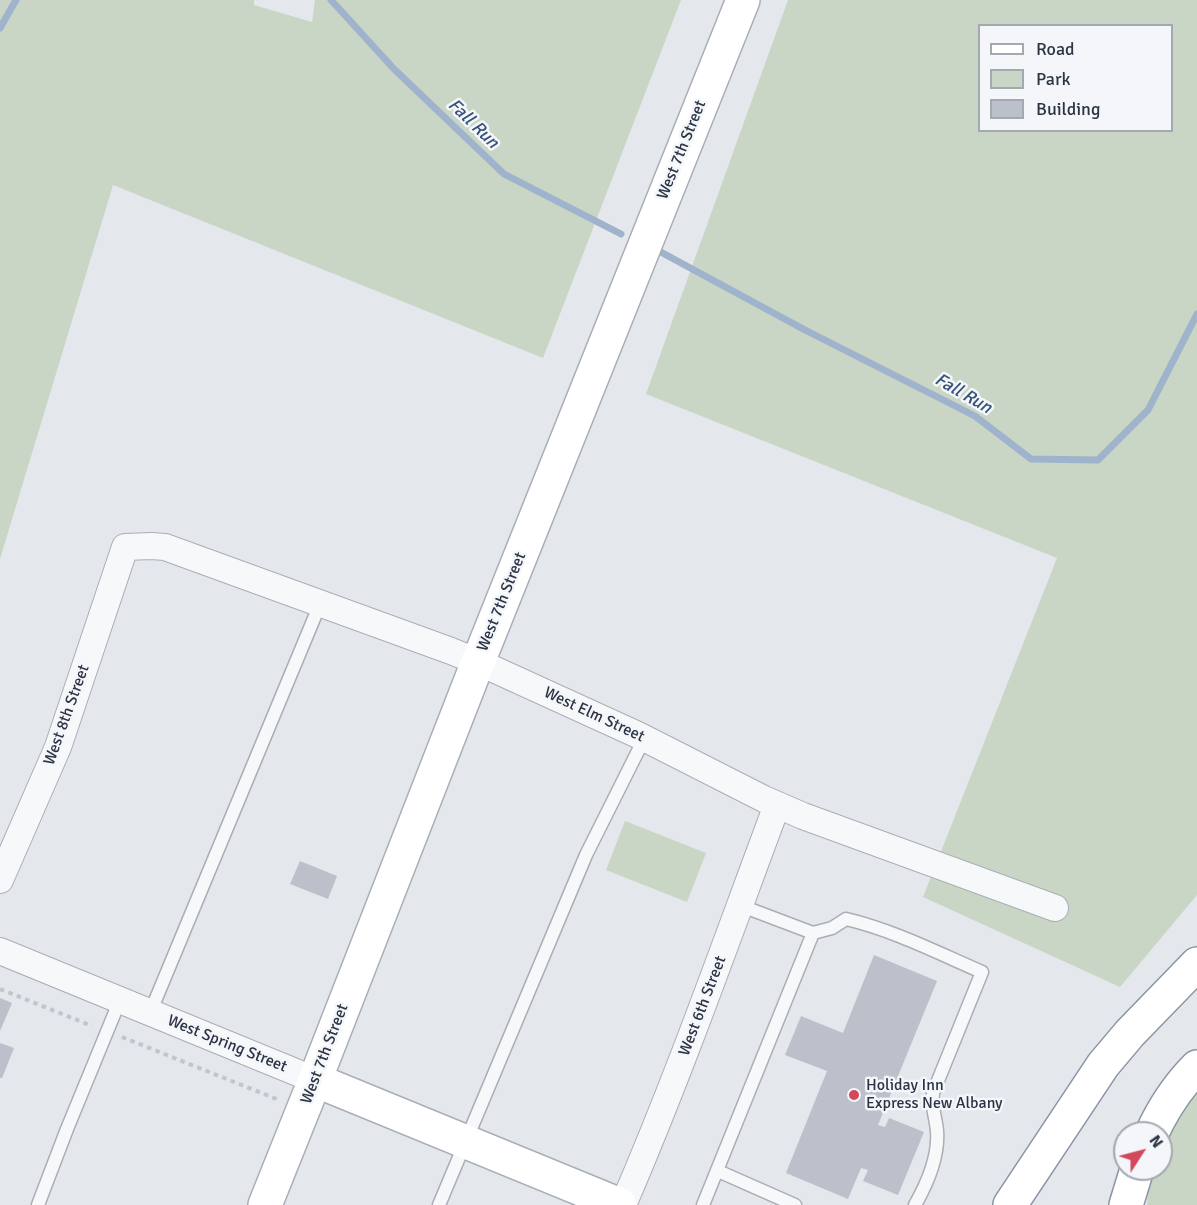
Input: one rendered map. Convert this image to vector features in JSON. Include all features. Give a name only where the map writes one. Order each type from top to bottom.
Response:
[{"type":"main road","name":"West 7th Street","points":[[265,1205],[478,662],[742,0]]},
{"type":"main road","points":[[1010,1205],[1103,1065],[1130,1033],[1197,964]]},
{"type":"main road","points":[[1157,1121],[1184,1080],[1197,1067]]},
{"type":"main road","name":"West Spring Street","points":[[315,1080],[622,1205]]},
{"type":"main road","points":[[1126,1205],[1133,1181]]},
{"type":"street","name":"West Elm Street","points":[[125,547],[165,547],[478,662],[644,738],[803,816],[1055,908]]},
{"type":"street","name":"West 8th Street","points":[[0,880],[57,747],[125,547]]},
{"type":"street","name":"West 6th Street","points":[[622,1205],[655,1132],[777,804]]},
{"type":"street","name":"West Spring Street","points":[[0,951],[315,1080]]},
{"type":"lane","points":[[150,1012],[320,603]]},
{"type":"lane","points":[[439,1205],[586,855],[644,738]]},
{"type":"lane","points":[[739,905],[813,933],[832,928],[846,919],[878,928],[982,972],[933,1093],[931,1103],[938,1135],[936,1153],[915,1205]]},
{"type":"lane","points":[[703,1205],[813,933]]},
{"type":"lane","points":[[38,1205],[120,1000]]},
{"type":"lane","points":[[718,1171],[795,1205]]},
{"type":"path","points":[[0,989],[288,1104]]},
{"type":"green space","points":[[0,0],[254,0],[254,5],[312,22],[315,0],[681,0],[543,358],[113,185],[0,559]]},
{"type":"green space","points":[[788,0],[1197,0],[1197,895],[1120,987],[923,897],[1057,558],[646,394]]},
{"type":"green space","points":[[625,821],[706,853],[687,902],[606,870]]},
{"type":"green space","points":[[1197,1091],[1197,1205],[1147,1205],[1151,1181],[1173,1181],[1173,1126]]},
{"type":"building","points":[[300,861],[337,876],[328,899],[290,884]]},
{"type":"building","name":"Holiday Inn Express New Albany","points":[[874,955],[937,981],[878,1125],[885,1127],[889,1118],[924,1132],[898,1195],[863,1181],[868,1170],[861,1168],[848,1199],[786,1173],[827,1071],[785,1055],[801,1016],[843,1033]]},
{"type":"building","points":[[0,998],[12,1003],[0,1031]]},
{"type":"building","points":[[0,1043],[14,1048],[2,1078],[0,1078]]},
{"type":"waterway","name":"Fall Run","points":[[0,28],[16,0]]},
{"type":"waterway","name":"Fall Run","points":[[331,0],[394,69],[504,174],[621,234]]},
{"type":"waterway","name":"Fall Run","points":[[657,250],[805,330],[975,416],[1031,459],[1098,460],[1148,410],[1197,314]]},
{"type":"place","name":"Holiday Inn Express New Albany","points":[[854,1095]]}]
